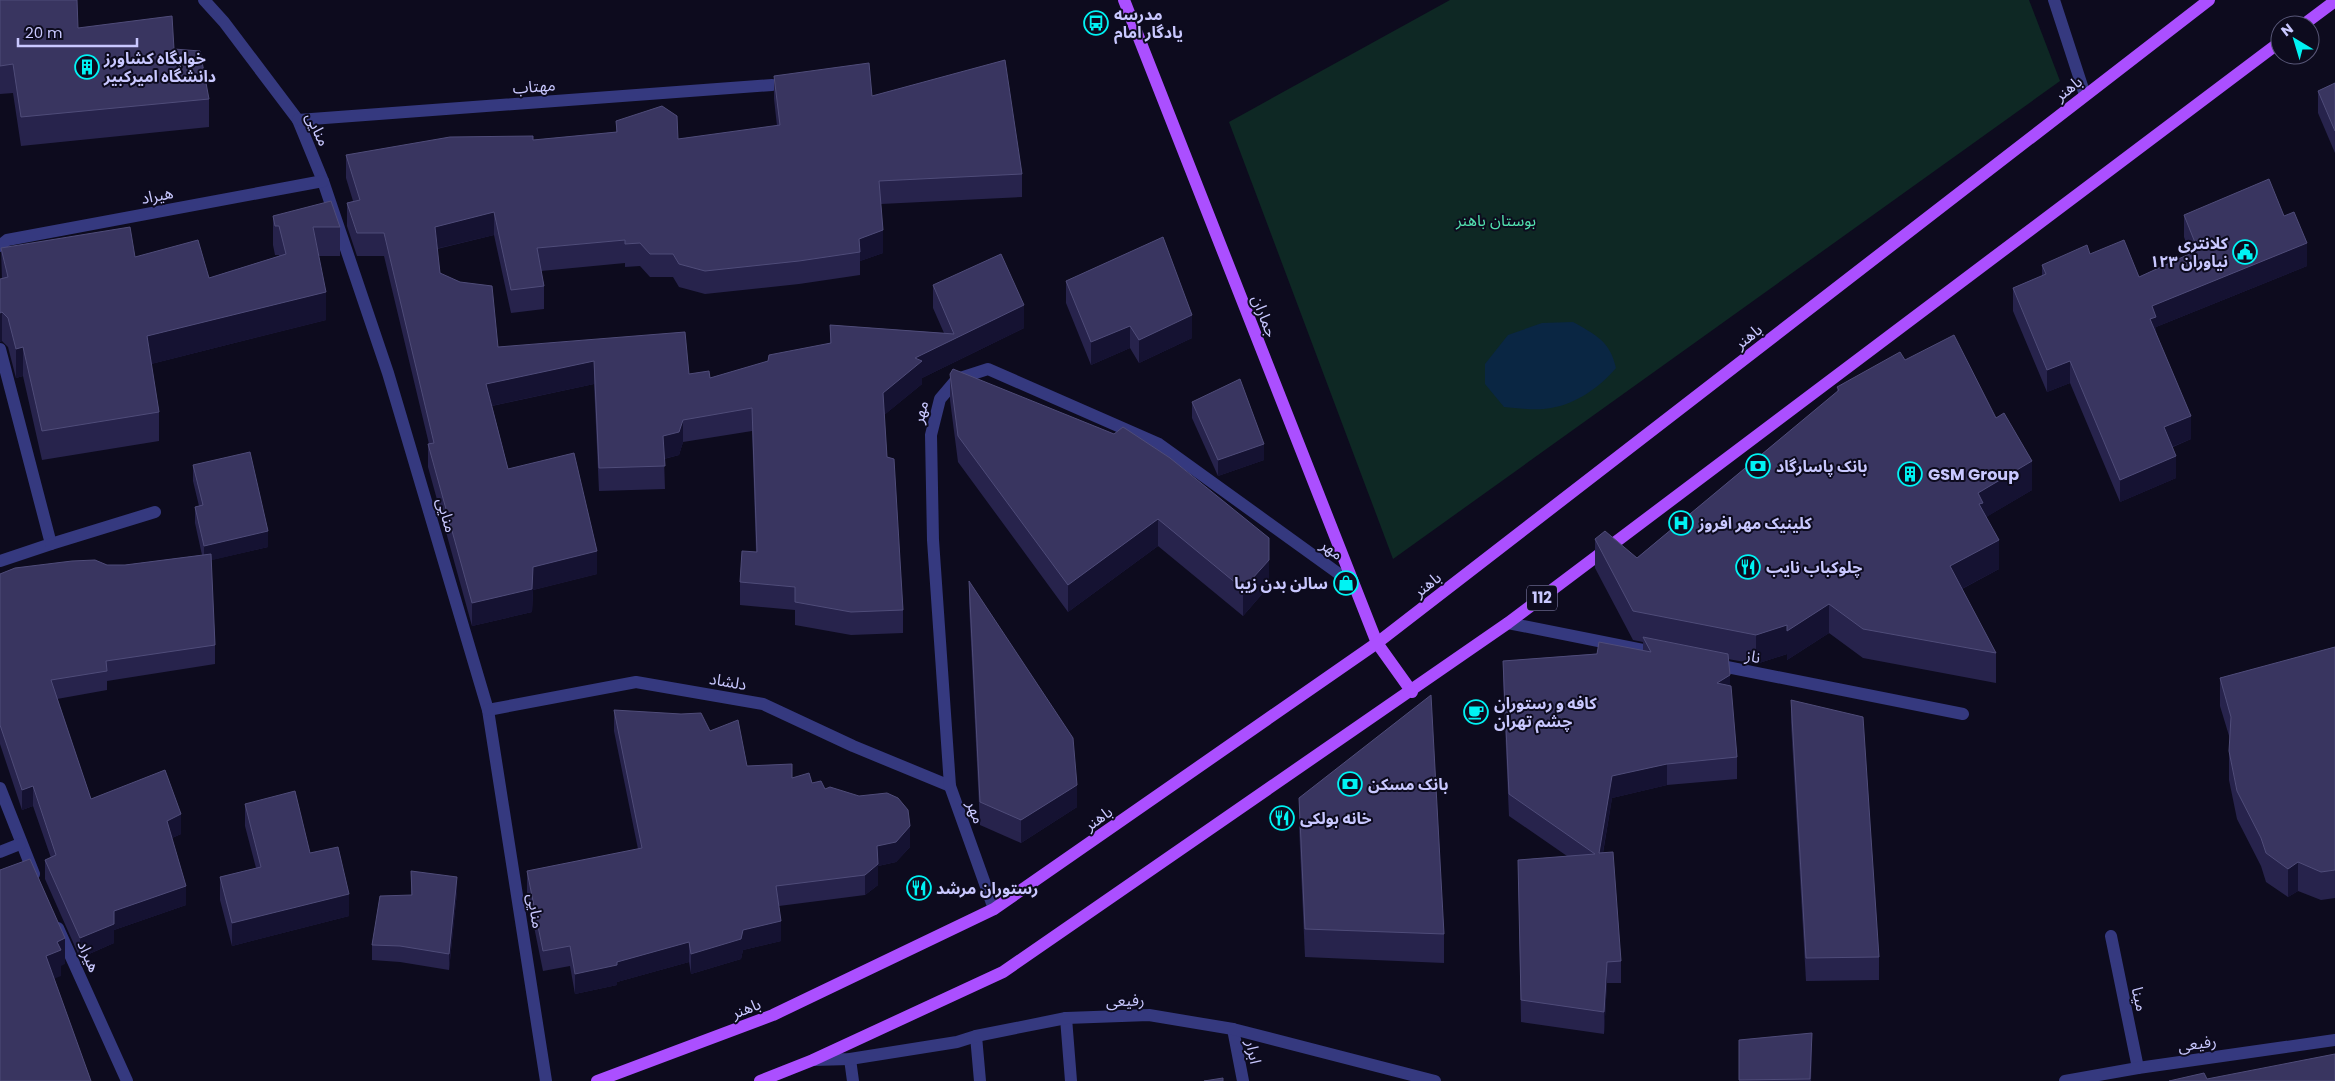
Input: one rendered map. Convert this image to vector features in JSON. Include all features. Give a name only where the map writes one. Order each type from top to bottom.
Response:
[{"type":"main road","name":"جماران","points":[[1124,0],[1377,643],[1412,692]]},
{"type":"main road","name":"باهنر","points":[[597,1081],[773,1015],[994,909],[1377,643],[2209,0]]},
{"type":"main road","points":[[2316,15],[2335,1]]},
{"type":"main road","name":"112","points":[[760,1081],[812,1060],[1003,972],[1412,692],[1508,623],[2270,50]]},
{"type":"street","name":"منایی","points":[[204,0],[224,22],[298,120],[323,180],[388,373],[488,710],[546,1081]]},
{"type":"street","points":[[2054,0],[2085,95]]},
{"type":"street","name":"مهتاب","points":[[298,120],[772,85]]},
{"type":"street","name":"هیراد","points":[[0,246],[7,240],[323,180]]},
{"type":"street","points":[[0,349],[51,544]]},
{"type":"street","name":"مهر","points":[[994,909],[950,786],[933,540],[932,435],[940,398],[957,379],[988,369],[1159,444],[1353,584]]},
{"type":"street","points":[[0,561],[155,512]]},
{"type":"street","points":[[1508,623],[1663,654]]},
{"type":"street","name":"ناز","points":[[1702,662],[1963,714]]},
{"type":"street","name":"دلشاد","points":[[488,710],[636,682],[762,704],[853,746],[950,786]]},
{"type":"street","points":[[0,788],[20,844],[41,890]]},
{"type":"street","points":[[0,852],[20,844]]},
{"type":"street","name":"هیراد","points":[[53,917],[127,1081]]},
{"type":"street","name":"مینا","points":[[2110,936],[2138,1068]]},
{"type":"street","name":"رفیعی","points":[[812,1060],[850,1059],[957,1042],[976,1036],[1066,1018],[1149,1015],[1233,1029],[1435,1081]]},
{"type":"street","points":[[1066,1018],[1071,1081]]},
{"type":"street","name":"ابرار","points":[[1233,1029],[1243,1081]]},
{"type":"street","points":[[976,1036],[980,1081]]},
{"type":"street","name":"رفیعی","points":[[2065,1081],[2138,1068],[2335,1040]]},
{"type":"street","points":[[850,1059],[853,1081]]},
{"type":"green space","name":"بوستان باهنر","points":[[1450,0],[2029,0],[2060,81],[1393,559],[1229,122]]},
{"type":"water","points":[[1573,322],[1595,335],[1606,345],[1616,368],[1603,382],[1587,394],[1569,403],[1539,409],[1504,407],[1485,384],[1485,364],[1508,335],[1542,323]]},
{"type":"building","name":"خوابگاه کشاورز دانشگاه امیرکبیر","points":[[0,0],[77,0],[78,28],[172,16],[174,49],[200,51],[209,99],[21,117],[13,64],[0,66]]},
{"type":"building","points":[[1005,60],[1022,174],[879,181],[883,230],[859,239],[860,252],[799,261],[705,271],[679,264],[673,254],[650,254],[640,243],[625,244],[625,240],[537,248],[544,286],[511,290],[494,212],[435,227],[440,273],[460,282],[492,286],[498,347],[685,332],[689,374],[709,371],[710,378],[768,361],[769,355],[831,343],[830,325],[954,334],[933,285],[1001,254],[1024,305],[915,358],[922,361],[883,393],[887,457],[894,459],[903,610],[851,612],[795,602],[795,587],[740,582],[742,551],[757,552],[752,408],[683,420],[679,432],[663,436],[665,466],[599,468],[594,361],[486,384],[508,469],[574,453],[597,551],[533,567],[532,589],[472,603],[428,444],[434,443],[384,233],[357,233],[347,203],[360,200],[346,155],[450,137],[533,136],[533,140],[617,132],[616,121],[662,106],[677,116],[678,139],[780,125],[774,76],[869,63],[872,96]]},
{"type":"building","points":[[2335,83],[2335,131],[2318,91]]},
{"type":"building","points":[[2269,179],[2284,216],[2294,212],[2307,243],[2152,306],[2156,317],[2150,319],[2191,416],[2164,427],[2176,456],[2120,480],[2070,361],[2047,370],[2013,288],[2046,274],[2042,265],[2087,245],[2090,254],[2124,240],[2139,277],[2198,250],[2184,215]]},
{"type":"building","points":[[331,201],[340,227],[313,227],[326,292],[147,336],[159,412],[42,431],[23,347],[16,349],[8,318],[2,312],[0,313],[0,279],[8,277],[1,248],[130,227],[135,257],[198,240],[209,278],[286,254],[279,226],[275,226],[273,216]]},
{"type":"building","points":[[1163,237],[1192,315],[1139,340],[1130,326],[1091,342],[1066,281]]},
{"type":"building","points":[[1954,335],[1996,418],[2004,413],[2032,461],[1978,493],[1983,503],[1979,504],[1999,540],[1950,566],[1996,653],[1863,629],[1829,604],[1787,631],[1787,625],[1756,635],[1633,611],[1595,539],[1605,531],[1637,558],[1839,390],[1837,387],[1900,352],[1905,360]]},
{"type":"building","points":[[953,369],[1114,434],[1123,427],[1170,458],[1269,538],[1269,560],[1243,589],[1158,519],[1068,585],[958,436],[950,374]]},
{"type":"building","points":[[1240,379],[1264,444],[1218,460],[1192,402]]},
{"type":"building","points":[[250,452],[268,531],[204,546],[195,507],[203,505],[193,465]]},
{"type":"building","points":[[211,554],[215,645],[106,661],[107,671],[51,680],[91,799],[165,770],[181,814],[167,821],[186,886],[114,911],[114,924],[80,938],[45,860],[56,855],[33,786],[22,790],[0,725],[0,574],[15,568],[72,561],[95,560],[107,565],[125,565]]},
{"type":"building","points":[[969,581],[1073,738],[1077,785],[1021,820],[980,802]]},
{"type":"building","points":[[1643,637],[1728,654],[1730,675],[1717,683],[1731,686],[1737,757],[1667,764],[1612,776],[1599,853],[1613,852],[1621,961],[1607,962],[1604,1012],[1521,1000],[1518,860],[1595,854],[1509,794],[1503,661],[1597,654],[1599,642],[1651,652]]},
{"type":"building","points":[[2335,647],[2335,870],[2321,872],[2298,862],[2288,869],[2266,853],[2261,838],[2237,791],[2229,751],[2231,717],[2220,678]]},
{"type":"building","points":[[1431,695],[1444,934],[1305,929],[1299,798]]},
{"type":"building","points":[[1791,700],[1863,717],[1879,957],[1806,958]]},
{"type":"building","points":[[614,710],[681,714],[701,713],[710,731],[738,720],[747,766],[792,764],[792,778],[809,773],[812,783],[821,781],[825,789],[830,787],[859,796],[887,793],[898,798],[908,810],[910,826],[896,842],[877,846],[878,864],[865,875],[776,886],[781,921],[743,930],[741,939],[691,954],[689,942],[617,962],[617,965],[575,974],[570,946],[543,951],[527,871],[642,848]]},
{"type":"building","points":[[295,791],[310,853],[338,847],[349,894],[232,923],[220,877],[261,867],[245,804]]},
{"type":"building","points":[[30,859],[65,938],[57,942],[61,950],[46,956],[91,1081],[0,1081],[0,870]]},
{"type":"building","points":[[411,871],[457,877],[449,954],[400,946],[372,945],[380,896],[412,895]]},
{"type":"building","points":[[1812,1033],[1810,1079],[1739,1080],[1739,1040]]},
{"type":"building","points":[[2335,1054],[2335,1081],[2169,1081],[2204,1073],[2207,1079]]},
{"type":"building","points":[[1223,1078],[1223,1081],[1204,1081]]},
{"type":"place","name":"مدرسه یادگار امام","points":[[1096,23]]},
{"type":"place","name":"خوابگاه کشاورز دانشگاه امیرکبیر","points":[[87,67]]},
{"type":"place","name":"کلانتری ۱۲۳ نیاوران","points":[[2245,252]]},
{"type":"place","name":"بانک پاسارگاد","points":[[1758,466]]},
{"type":"place","name":"GSM Group","points":[[1910,474]]},
{"type":"place","name":"کلینیک مهر افروز","points":[[1681,523]]},
{"type":"place","name":"چلوکباب نایب","points":[[1748,567]]},
{"type":"place","name":"سالن بدن زیبا","points":[[1346,583]]},
{"type":"place","name":"کافه و رستوران چشم تهران","points":[[1476,712]]},
{"type":"place","name":"بانک مسکن","points":[[1350,784]]},
{"type":"place","name":"خانه بولکی","points":[[1282,818]]},
{"type":"place","name":"رستوران مرشد","points":[[919,888]]}]
